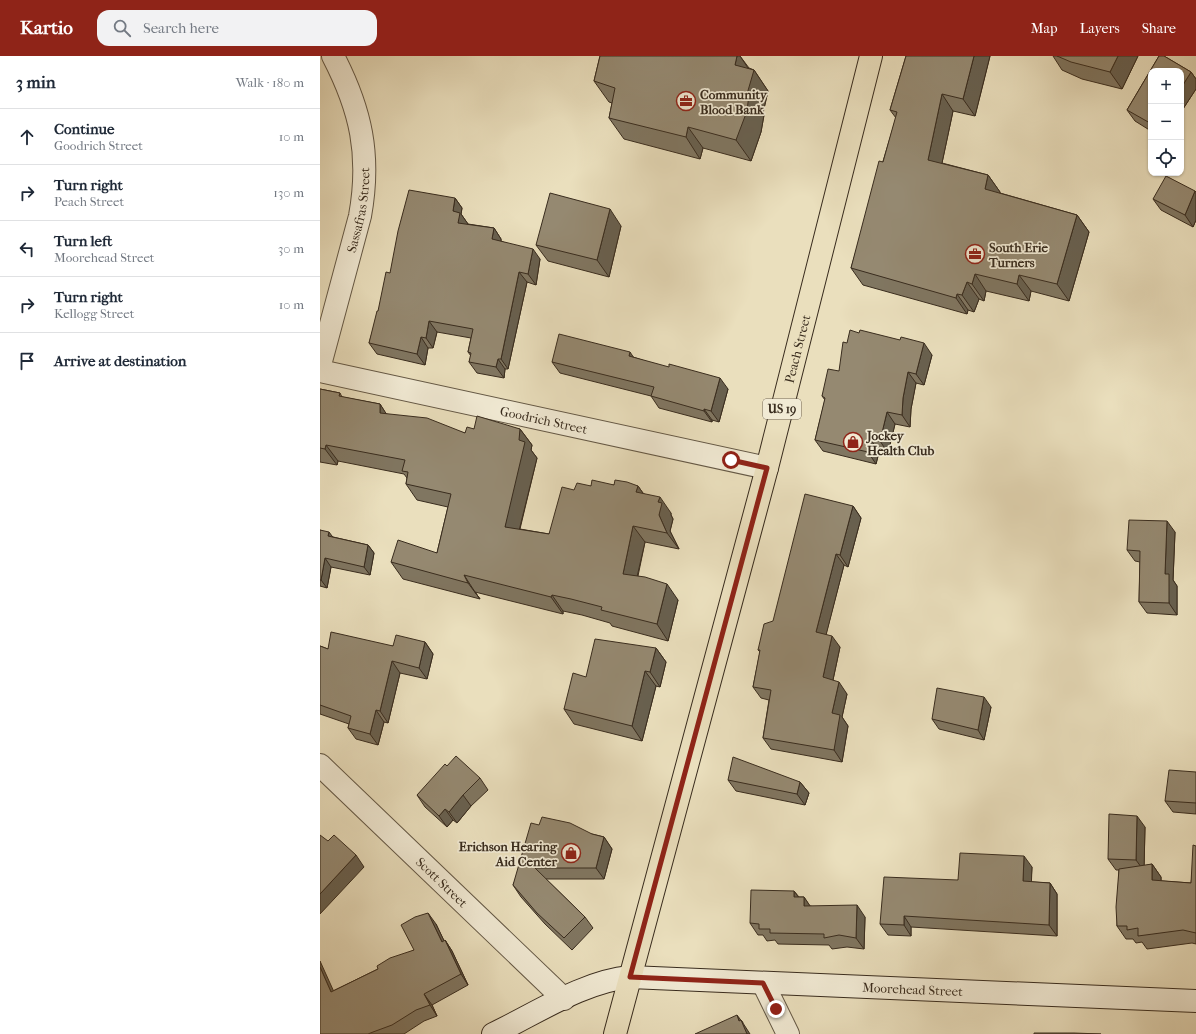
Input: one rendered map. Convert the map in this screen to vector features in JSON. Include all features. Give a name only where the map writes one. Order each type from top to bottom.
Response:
[{"type":"main road","name":"Peach Street","points":[[615,1034],[767,468],[871,56]]},
{"type":"street","name":"Sassafras Street","points":[[320,365],[360,216],[364,192],[365,167],[357,112],[348,86],[333,56]]},
{"type":"street","name":"Goodrich Street","points":[[320,371],[767,468]]},
{"type":"street","name":"Scott Street","points":[[320,765],[564,999]]},
{"type":"street","name":"Moorehead Street","points":[[493,1034],[601,982],[630,977],[1196,1001]]},
{"type":"street","points":[[763,983],[788,1034]]},
{"type":"building","points":[[600,56],[737,56],[735,65],[754,70],[747,94],[749,94],[747,111],[736,140],[688,127],[686,137],[609,118],[615,88],[594,81]]},
{"type":"building","points":[[906,56],[974,56],[963,99],[942,94],[928,160],[988,175],[985,189],[1077,215],[1057,284],[1019,275],[1017,284],[975,274],[972,284],[967,282],[962,295],[957,294],[956,298],[851,268],[879,161],[883,162],[897,112],[890,110]]},
{"type":"building","points":[[1057,56],[1118,56],[1110,72],[1071,62]]},
{"type":"building","points":[[1159,56],[1164,56],[1191,72],[1184,83],[1184,68],[1152,68]]},
{"type":"building","points":[[1148,75],[1148,122],[1127,110]]},
{"type":"building","points":[[1166,176],[1195,191],[1185,215],[1153,199]]},
{"type":"building","points":[[409,190],[455,198],[453,211],[460,213],[458,223],[494,228],[492,239],[533,249],[528,274],[519,272],[501,359],[498,359],[496,367],[469,362],[471,353],[468,352],[473,329],[429,321],[426,338],[421,337],[417,354],[369,343],[378,311],[386,272],[390,273],[398,231]]},
{"type":"building","points":[[550,193],[610,209],[597,260],[536,245]]},
{"type":"building","points":[[850,330],[859,333],[860,330],[900,340],[901,337],[924,343],[916,374],[908,372],[903,398],[902,415],[887,412],[880,441],[871,440],[868,452],[815,440],[825,398],[822,396],[828,369],[839,371],[843,342],[847,343]]},
{"type":"building","points":[[559,334],[630,352],[629,356],[669,367],[669,364],[720,378],[711,411],[704,409],[704,411],[651,396],[654,387],[552,362]]},
{"type":"building","points":[[320,389],[340,393],[339,396],[380,404],[380,413],[427,418],[465,433],[467,427],[474,429],[477,416],[520,429],[519,440],[525,442],[505,527],[549,534],[562,487],[574,490],[577,483],[591,486],[592,480],[614,485],[615,480],[627,482],[638,486],[636,492],[660,497],[658,502],[662,503],[659,515],[667,533],[633,526],[623,574],[645,577],[667,584],[657,624],[601,610],[602,607],[571,599],[552,595],[551,597],[464,575],[468,583],[391,562],[398,540],[437,553],[451,494],[406,484],[408,472],[402,471],[405,460],[326,445],[325,449],[320,448]]},
{"type":"building","points":[[805,494],[853,506],[840,555],[836,554],[816,632],[832,636],[823,677],[839,682],[832,713],[840,715],[834,750],[763,738],[771,690],[753,687],[760,650],[758,650],[764,624],[773,621]]},
{"type":"building","points":[[1129,520],[1167,521],[1165,574],[1169,574],[1169,603],[1139,602],[1140,551],[1127,550]]},
{"type":"building","points":[[320,530],[329,532],[328,536],[368,545],[364,567],[325,558],[320,580]]},
{"type":"building","points":[[331,632],[393,646],[396,635],[425,642],[419,668],[392,661],[380,711],[376,710],[370,734],[348,728],[351,716],[320,705],[320,646],[328,649]]},
{"type":"building","points":[[595,639],[656,648],[650,672],[645,671],[632,726],[564,709],[573,673],[586,677]]},
{"type":"building","points":[[937,688],[984,697],[978,730],[932,719]]},
{"type":"building","points":[[456,756],[480,778],[449,812],[445,809],[439,816],[417,795],[445,764],[447,766]]},
{"type":"building","points":[[733,757],[800,782],[797,794],[728,780]]},
{"type":"building","points":[[1169,770],[1196,772],[1196,803],[1165,801]]},
{"type":"building","points":[[1109,814],[1137,816],[1136,860],[1108,859]]},
{"type":"building","points":[[542,817],[570,823],[592,834],[604,837],[596,868],[535,868],[585,917],[564,938],[537,913],[513,885],[531,823],[539,825]]},
{"type":"building","points":[[320,835],[328,841],[334,835],[356,855],[320,894]]},
{"type":"building","points":[[1193,845],[1196,846],[1196,933],[1183,930],[1138,936],[1138,928],[1127,930],[1127,926],[1117,926],[1116,907],[1119,869],[1152,864],[1152,880],[1191,883]]},
{"type":"building","points":[[960,853],[1024,856],[1023,881],[1050,883],[1049,925],[904,916],[904,925],[880,924],[884,877],[958,880]]},
{"type":"building","points":[[751,890],[794,891],[794,897],[804,897],[804,906],[857,905],[856,938],[839,935],[824,938],[824,934],[770,933],[770,929],[759,929],[759,924],[750,923]]},
{"type":"building","points":[[428,913],[442,942],[445,940],[461,974],[424,994],[430,1005],[416,1010],[392,1025],[368,1034],[320,1034],[320,967],[331,992],[378,969],[377,966],[390,958],[414,950],[401,925],[415,917]]},
{"type":"building","points":[[737,1015],[739,1021],[741,1020],[747,1034],[695,1034]]},
{"type":"building","points":[[1074,1033],[1101,1034],[1034,1034]]},
{"type":"place","name":"Community Blood Bank","points":[[686,101]]},
{"type":"place","name":"South Erie Turners","points":[[975,254]]},
{"type":"place","name":"Jockey Health Club","points":[[853,442]]},
{"type":"place","name":"Erichson Hearing Aid Center","points":[[571,853]]},
{"type":"route","points":[[731,460],[767,468],[630,977],[763,983],[776,1009]]}]
